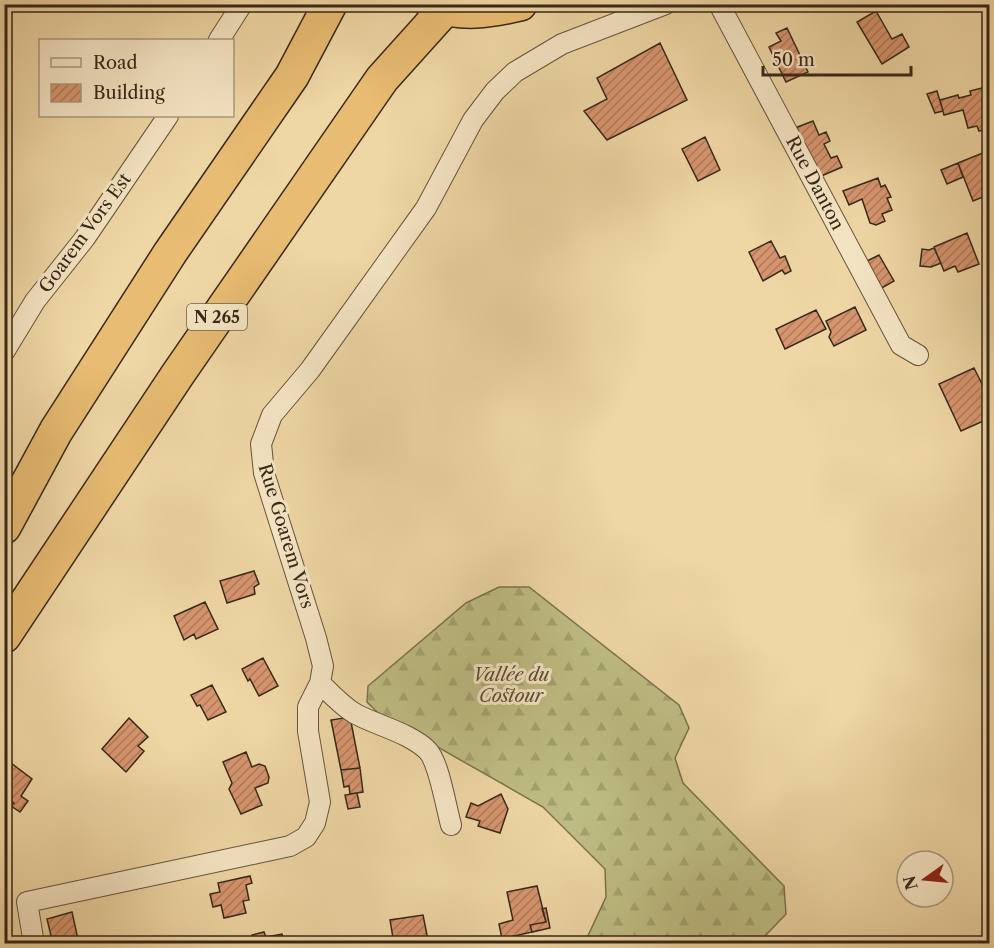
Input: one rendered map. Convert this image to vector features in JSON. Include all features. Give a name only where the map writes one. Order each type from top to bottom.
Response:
[{"type":"highway","points":[[4,526],[56,431],[170,253],[292,76],[330,4]]},
{"type":"highway","points":[[438,7],[483,12],[520,4]]},
{"type":"highway","name":"N 265","points":[[4,636],[178,374],[375,89],[438,7]]},
{"type":"street","points":[[220,39],[243,4]]},
{"type":"street","name":"Rue Goarem Vors","points":[[34,944],[27,902],[290,846],[306,837],[315,823],[320,802],[308,731],[308,707],[320,682],[323,666],[264,473],[261,444],[272,415],[310,370],[426,208],[473,120],[495,90],[515,72],[562,44],[666,4]]},
{"type":"street","name":"Rue Danton","points":[[719,4],[901,345],[918,355]]},
{"type":"street","name":"Goarem Vors Est","points":[[4,351],[34,301],[85,238],[167,117]]},
{"type":"street","points":[[320,682],[333,697],[354,713],[414,741],[428,751],[435,764],[451,825]]},
{"type":"green space","name":"Vallée du Costour","points":[[499,587],[529,587],[679,705],[689,728],[675,758],[683,783],[784,886],[786,914],[766,935],[767,943],[588,943],[586,940],[606,897],[605,869],[543,807],[378,713],[367,702],[368,686],[466,603]]},
{"type":"building","points":[[876,11],[892,39],[902,34],[909,47],[882,64],[857,22]]},
{"type":"building","points":[[787,28],[808,72],[786,82],[769,47],[781,41],[776,33]]},
{"type":"building","points":[[660,43],[687,100],[607,140],[584,111],[607,99],[597,78]]},
{"type":"building","points":[[990,86],[990,99],[982,101],[986,115],[990,116],[990,128],[979,131],[977,126],[968,128],[963,110],[944,115],[940,100],[958,95],[959,98],[971,95],[970,91]]},
{"type":"building","points":[[937,91],[943,111],[935,113],[927,94]]},
{"type":"building","points":[[813,121],[819,135],[826,132],[830,141],[824,144],[831,158],[837,156],[842,167],[819,177],[795,128]]},
{"type":"building","points":[[705,137],[720,170],[698,181],[682,149]]},
{"type":"building","points":[[990,150],[990,166],[987,167],[990,172],[990,194],[973,201],[958,163]]},
{"type":"building","points":[[958,163],[963,177],[947,184],[941,170]]},
{"type":"building","points":[[878,178],[881,187],[885,185],[891,197],[887,198],[892,210],[882,214],[885,221],[876,225],[870,223],[862,199],[849,205],[843,191]]},
{"type":"building","points":[[967,233],[979,264],[958,272],[955,266],[944,271],[934,247]]},
{"type":"building","points":[[771,241],[780,258],[785,256],[791,271],[785,274],[782,270],[763,281],[749,252]]},
{"type":"building","points":[[934,248],[941,263],[931,267],[920,266],[922,249]]},
{"type":"building","points":[[879,255],[894,281],[880,289],[865,262]]},
{"type":"building","points":[[855,307],[866,330],[834,346],[829,337],[831,332],[826,321]]},
{"type":"building","points":[[816,310],[826,329],[785,349],[776,329]]},
{"type":"building","points":[[974,368],[990,400],[990,418],[961,431],[939,384]]},
{"type":"building","points":[[254,571],[259,584],[254,587],[255,594],[227,603],[220,581]]},
{"type":"building","points":[[205,602],[218,629],[196,639],[194,634],[184,640],[174,616]]},
{"type":"building","points":[[263,658],[278,686],[259,696],[242,669]]},
{"type":"building","points":[[212,685],[226,712],[208,720],[200,705],[197,706],[191,695]]},
{"type":"building","points":[[350,717],[360,768],[341,770],[331,720]]},
{"type":"building","points":[[129,718],[148,737],[138,746],[144,751],[126,772],[102,749]]},
{"type":"building","points":[[246,752],[252,767],[259,764],[265,766],[269,777],[268,783],[255,788],[262,805],[241,814],[229,789],[232,783],[223,762]]},
{"type":"building","points":[[11,763],[32,779],[21,796],[28,801],[20,812],[11,806],[14,803],[4,796],[4,772]]},
{"type":"building","points":[[360,768],[363,792],[350,794],[349,786],[344,787],[341,770]]},
{"type":"building","points":[[357,793],[360,807],[348,809],[345,795]]},
{"type":"building","points":[[501,794],[508,809],[500,833],[478,826],[480,821],[466,817],[471,803],[478,806]]},
{"type":"building","points":[[250,876],[252,883],[246,885],[249,900],[243,901],[246,913],[224,918],[221,905],[213,907],[210,894],[220,892],[218,883]]},
{"type":"building","points":[[537,886],[546,922],[530,925],[532,932],[502,939],[499,924],[513,920],[507,892]]},
{"type":"building","points":[[546,908],[550,928],[532,932],[530,925],[546,922],[542,909]]},
{"type":"building","points":[[72,912],[79,944],[53,944],[47,919]]},
{"type":"building","points":[[423,915],[428,940],[394,944],[390,920]]},
{"type":"building","points":[[264,932],[266,937],[282,934],[285,944],[249,944],[254,943],[252,935]]}]
